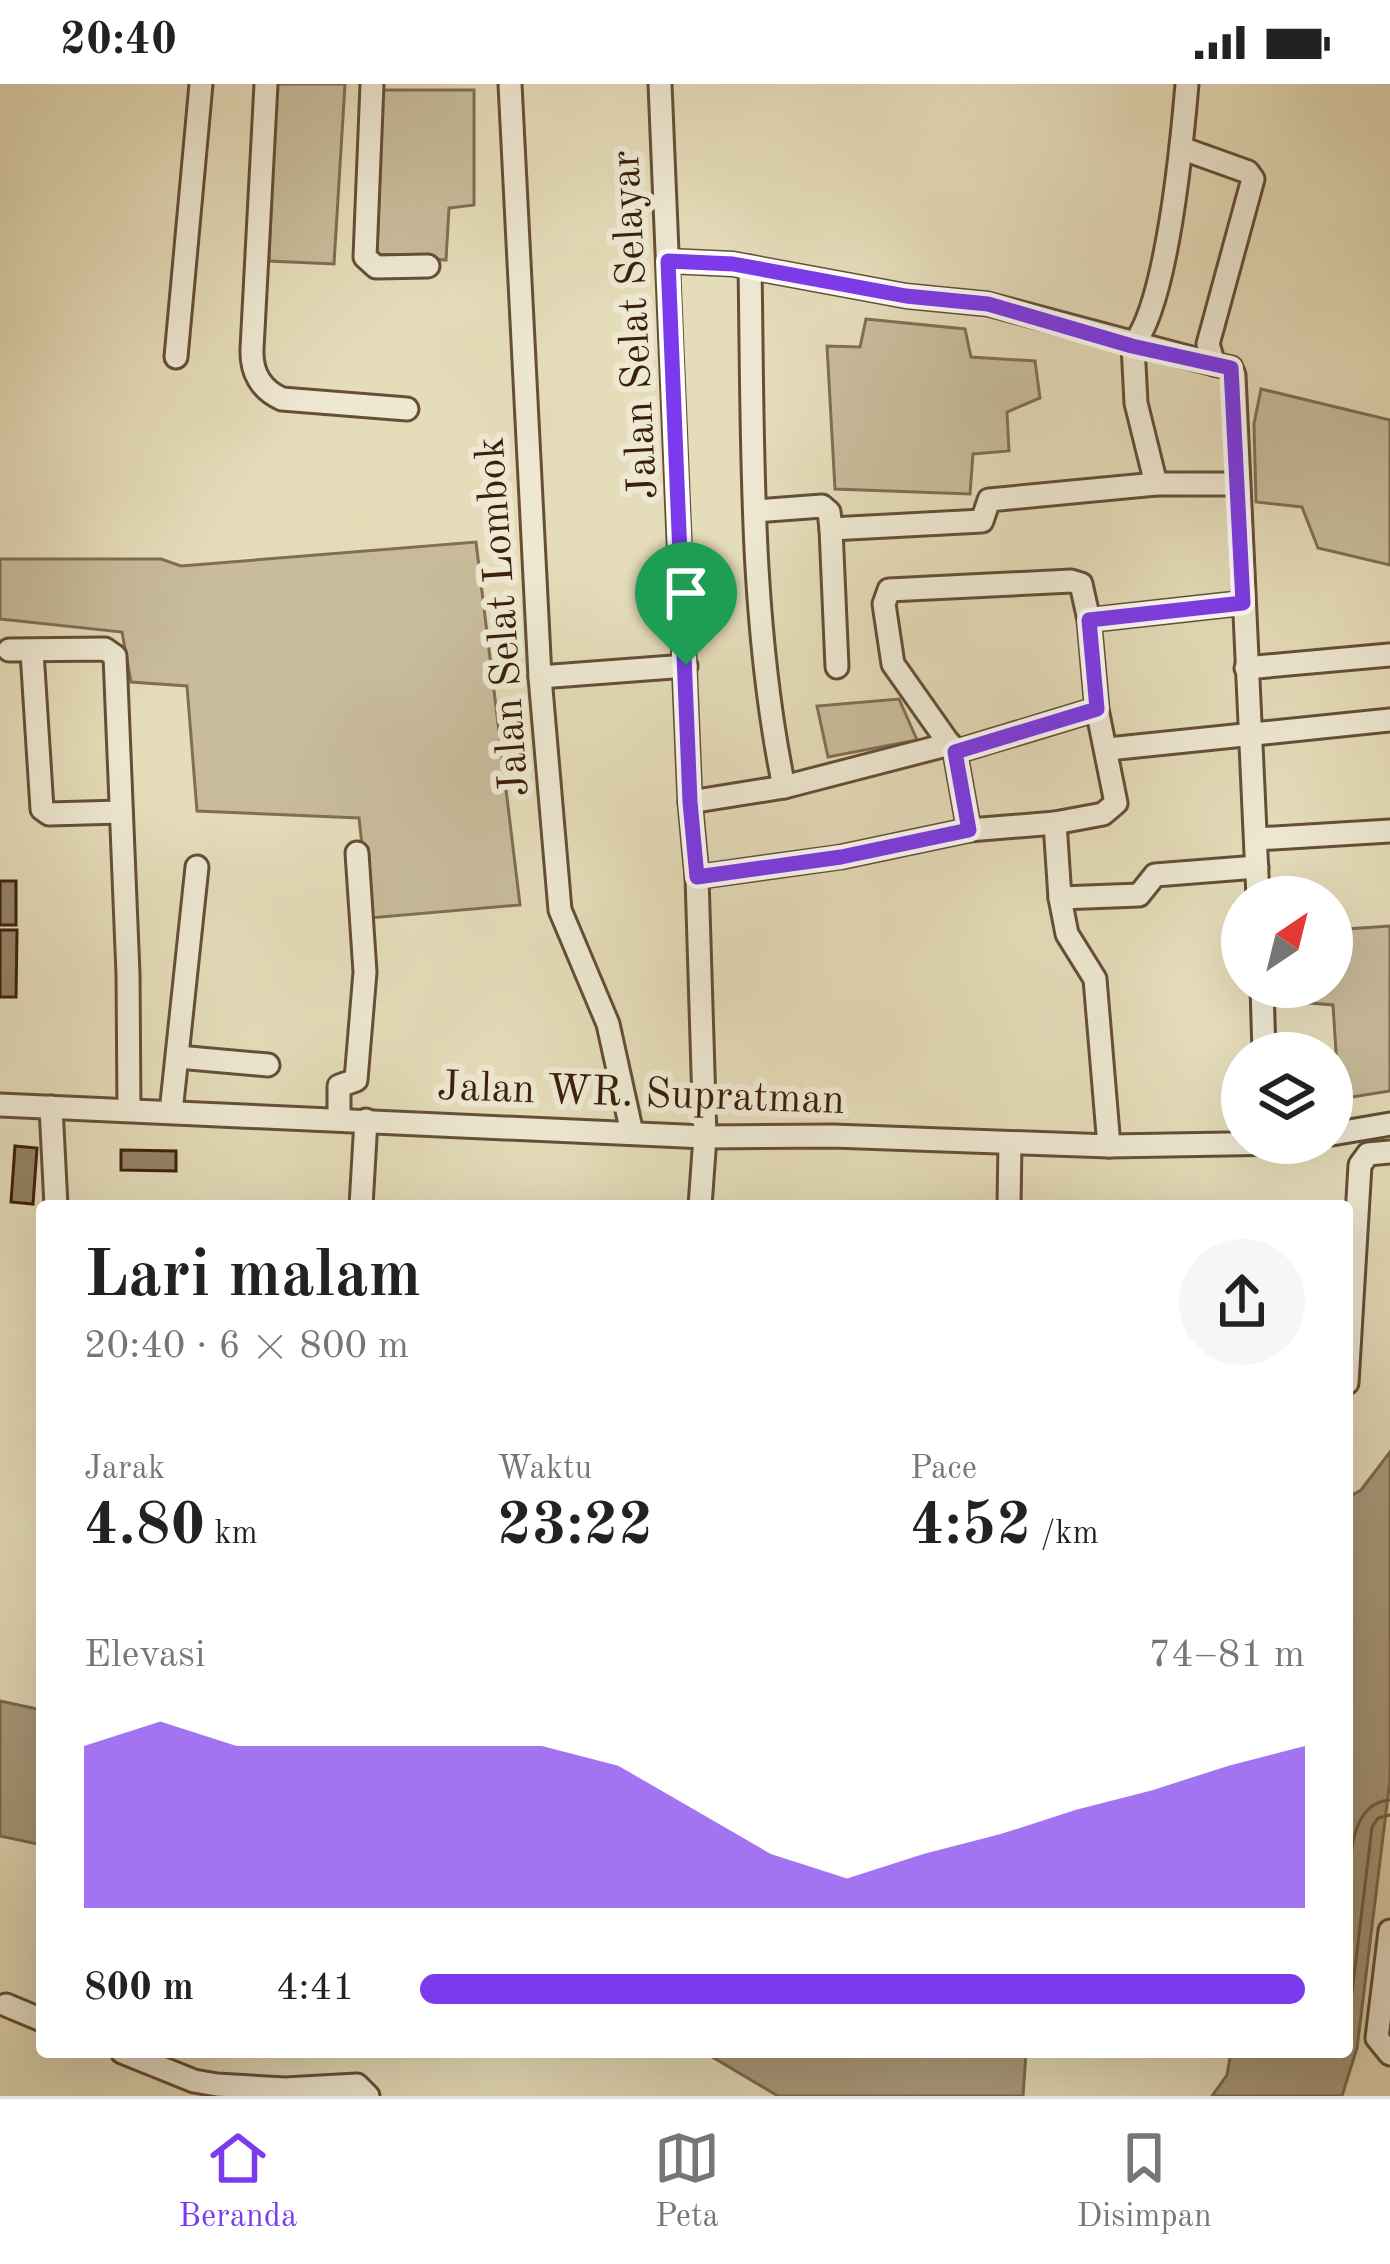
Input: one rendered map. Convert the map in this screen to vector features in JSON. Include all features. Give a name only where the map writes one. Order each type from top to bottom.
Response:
[{"type":"street","points":[[176,357],[201,84]]},
{"type":"street","points":[[266,84],[254,370],[268,393],[282,399],[407,409]]},
{"type":"street","points":[[372,84],[365,257],[376,267],[428,266]]},
{"type":"street","name":"Jalan Selat Lombok","points":[[510,84],[540,677],[560,910],[608,1024],[632,1133]]},
{"type":"street","name":"Jalan Selat Selayar","points":[[660,84],[697,877],[705,1130],[700,1200]]},
{"type":"street","points":[[1156,484],[1136,403],[1138,338],[1181,148],[1187,84]]},
{"type":"street","points":[[1181,148],[1242,170],[1253,179],[1212,356]]},
{"type":"street","points":[[668,261],[750,267],[906,296],[988,304],[1212,356],[1231,368],[1257,876]]},
{"type":"street","points":[[750,267],[755,511],[771,724],[784,788]]},
{"type":"street","points":[[830,529],[982,521],[989,500],[1156,484],[1238,484]]},
{"type":"street","points":[[755,511],[822,506],[829,512],[837,667]]},
{"type":"street","points":[[697,877],[841,857],[969,830],[1103,814],[1116,803],[1097,709],[1081,584],[889,590],[885,594],[893,664],[952,748],[969,830]]},
{"type":"street","points":[[1089,620],[1243,603]]},
{"type":"street","points":[[9,650],[105,649],[113,654],[129,1095]]},
{"type":"street","points":[[32,652],[42,809],[49,814],[121,812]]},
{"type":"street","points":[[1246,668],[1389,656]]},
{"type":"street","points":[[540,677],[686,665]]},
{"type":"street","points":[[690,802],[784,788],[1097,709]]},
{"type":"street","points":[[1108,749],[1390,720]]},
{"type":"street","points":[[1055,823],[1068,938],[1095,979],[1109,1146]]},
{"type":"street","points":[[1258,838],[1390,831]]},
{"type":"street","points":[[339,1102],[342,1083],[355,1082],[357,1075],[365,973],[357,853]]},
{"type":"street","points":[[197,867],[173,1086],[268,1065]]},
{"type":"street","points":[[1060,898],[1139,895],[1154,875],[1257,867]]},
{"type":"street","name":"Jalan WR. Supratman","points":[[0,1105],[51,1107],[173,1086],[339,1102],[366,1120],[1010,1144],[1221,1145]]},
{"type":"street","points":[[51,1107],[56,1200]]},
{"type":"street","points":[[361,1200],[366,1120]]},
{"type":"street","points":[[1353,1282],[1360,1165],[1368,1154],[1390,1149],[1382,1125]]},
{"type":"street","points":[[1009,1200],[1010,1144]]},
{"type":"street","points":[[1390,1931],[1377,2038],[1390,2054]]},
{"type":"street","points":[[6,2005],[36,2018]]},
{"type":"street","points":[[137,2058],[217,2085],[285,2089],[357,2085],[368,2096]]},
{"type":"shaded area","points":[[276,84],[345,84],[334,264],[269,261]]},
{"type":"shaded area","points":[[383,90],[474,90],[474,205],[449,208],[446,260],[377,254]]},
{"type":"shaded area","points":[[866,319],[965,329],[971,357],[1035,361],[1040,398],[1007,412],[1009,451],[973,454],[970,494],[835,489],[827,346],[860,347]]},
{"type":"shaded area","points":[[1261,389],[1390,420],[1390,565],[1318,548],[1302,507],[1256,502],[1254,424]]},
{"type":"shaded area","points":[[476,542],[520,905],[370,918],[359,818],[197,811],[187,686],[131,682],[122,632],[0,619],[0,559],[161,559],[181,566]]},
{"type":"shaded area","points":[[899,699],[917,740],[828,757],[817,706]]},
{"type":"shaded area","points":[[1390,926],[1390,1091],[1353,1097],[1353,1032],[1335,1032],[1333,1008],[1353,1008],[1353,929]]},
{"type":"water","points":[[1390,1452],[1390,1780],[1357,2048],[1342,2096],[1212,2096],[1227,2075],[1230,2058],[1353,2058],[1353,1495]]},
{"type":"water","points":[[0,1701],[36,1709],[36,1844],[0,1836]]},
{"type":"water","points":[[714,2058],[1026,2058],[1023,2096],[778,2096]]},
{"type":"building","points":[[0,881],[16,881],[16,925],[0,925]]},
{"type":"building","points":[[0,930],[17,930],[16,997],[0,997]]},
{"type":"building","points":[[15,1146],[37,1148],[33,1204],[11,1202]]},
{"type":"building","points":[[121,1150],[176,1151],[176,1171],[121,1170]]},
{"type":"route","points":[[668,261],[733,264],[906,296],[988,304],[1232,369],[1243,603],[1089,620],[1097,709],[955,752],[969,830],[841,857],[697,877],[686,665],[668,261]]}]
